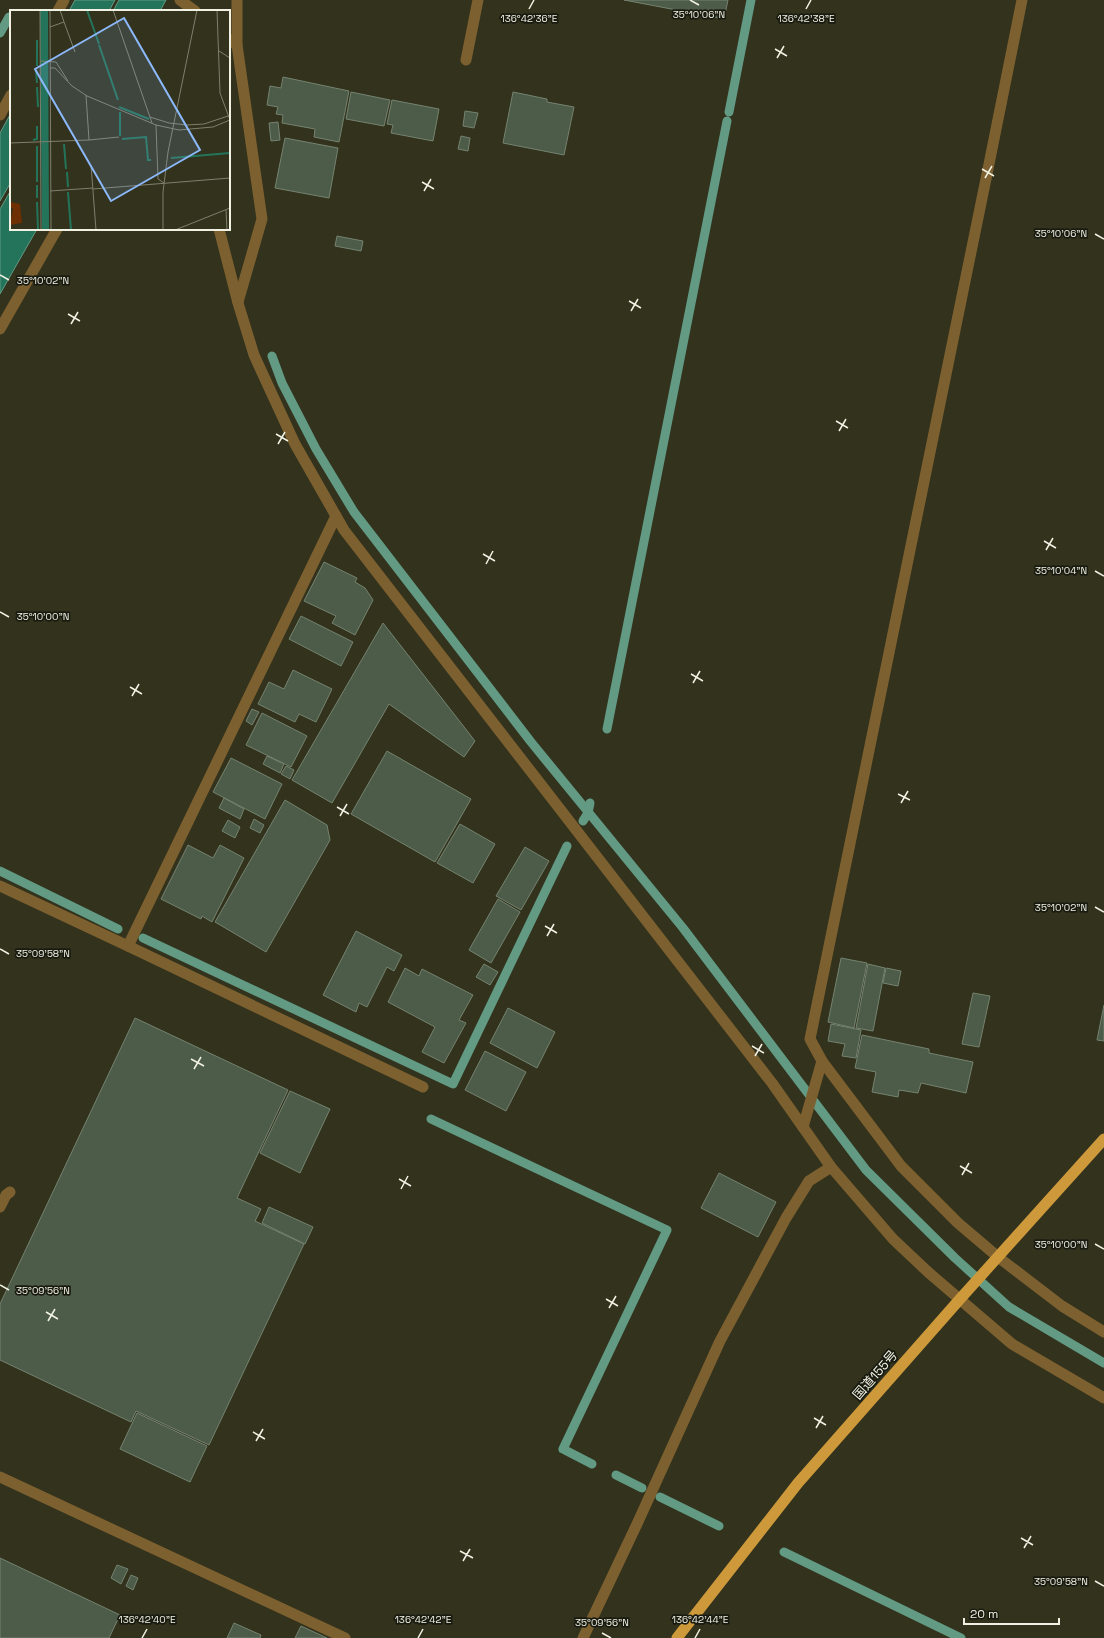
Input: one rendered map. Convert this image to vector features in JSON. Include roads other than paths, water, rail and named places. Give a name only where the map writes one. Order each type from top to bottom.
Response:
[{"type":"highway","name":"国道155号","points":[[677,1638],[798,1484],[961,1298],[1104,1139]]},
{"type":"street","points":[[59,10],[64,0]]},
{"type":"street","points":[[237,0],[233,42],[262,218],[238,303]]},
{"type":"street","points":[[466,60],[478,0]]},
{"type":"street","points":[[1022,0],[810,1039],[822,1061],[901,1166],[958,1223],[998,1257],[1062,1306],[1104,1332]]},
{"type":"street","points":[[182,3],[192,10]]},
{"type":"street","points":[[0,115],[10,97]]},
{"type":"street","points":[[0,329],[56,230]]},
{"type":"street","points":[[219,230],[238,303],[254,355],[288,430],[336,516],[353,542],[772,1083],[831,1167],[893,1239],[928,1272],[961,1298],[1012,1344],[1104,1398]]},
{"type":"street","points":[[128,946],[336,516]]},
{"type":"street","points":[[0,886],[423,1087]]},
{"type":"street","points":[[803,1127],[822,1061]]},
{"type":"street","points":[[583,1638],[720,1341],[786,1218],[810,1181],[831,1167]]},
{"type":"street","points":[[0,1207],[6,1195],[10,1192]]},
{"type":"street","points":[[0,1477],[345,1638]]},
{"type":"waterway","points":[[729,112],[751,0]]},
{"type":"waterway","points":[[0,33],[9,17]]},
{"type":"waterway","points":[[607,729],[727,121]]},
{"type":"waterway","points":[[272,356],[282,383],[316,449],[354,512],[531,742],[683,928],[866,1170],[955,1258],[1009,1307],[1104,1363]]},
{"type":"waterway","points":[[583,821],[588,813],[590,803]]},
{"type":"waterway","points":[[143,938],[453,1084],[567,846]]},
{"type":"waterway","points":[[0,871],[118,929]]},
{"type":"waterway","points":[[431,1119],[667,1230],[563,1449],[592,1464]]},
{"type":"waterway","points":[[616,1475],[642,1488]]},
{"type":"waterway","points":[[660,1497],[719,1526]]},
{"type":"waterway","points":[[784,1552],[961,1638]]}]
